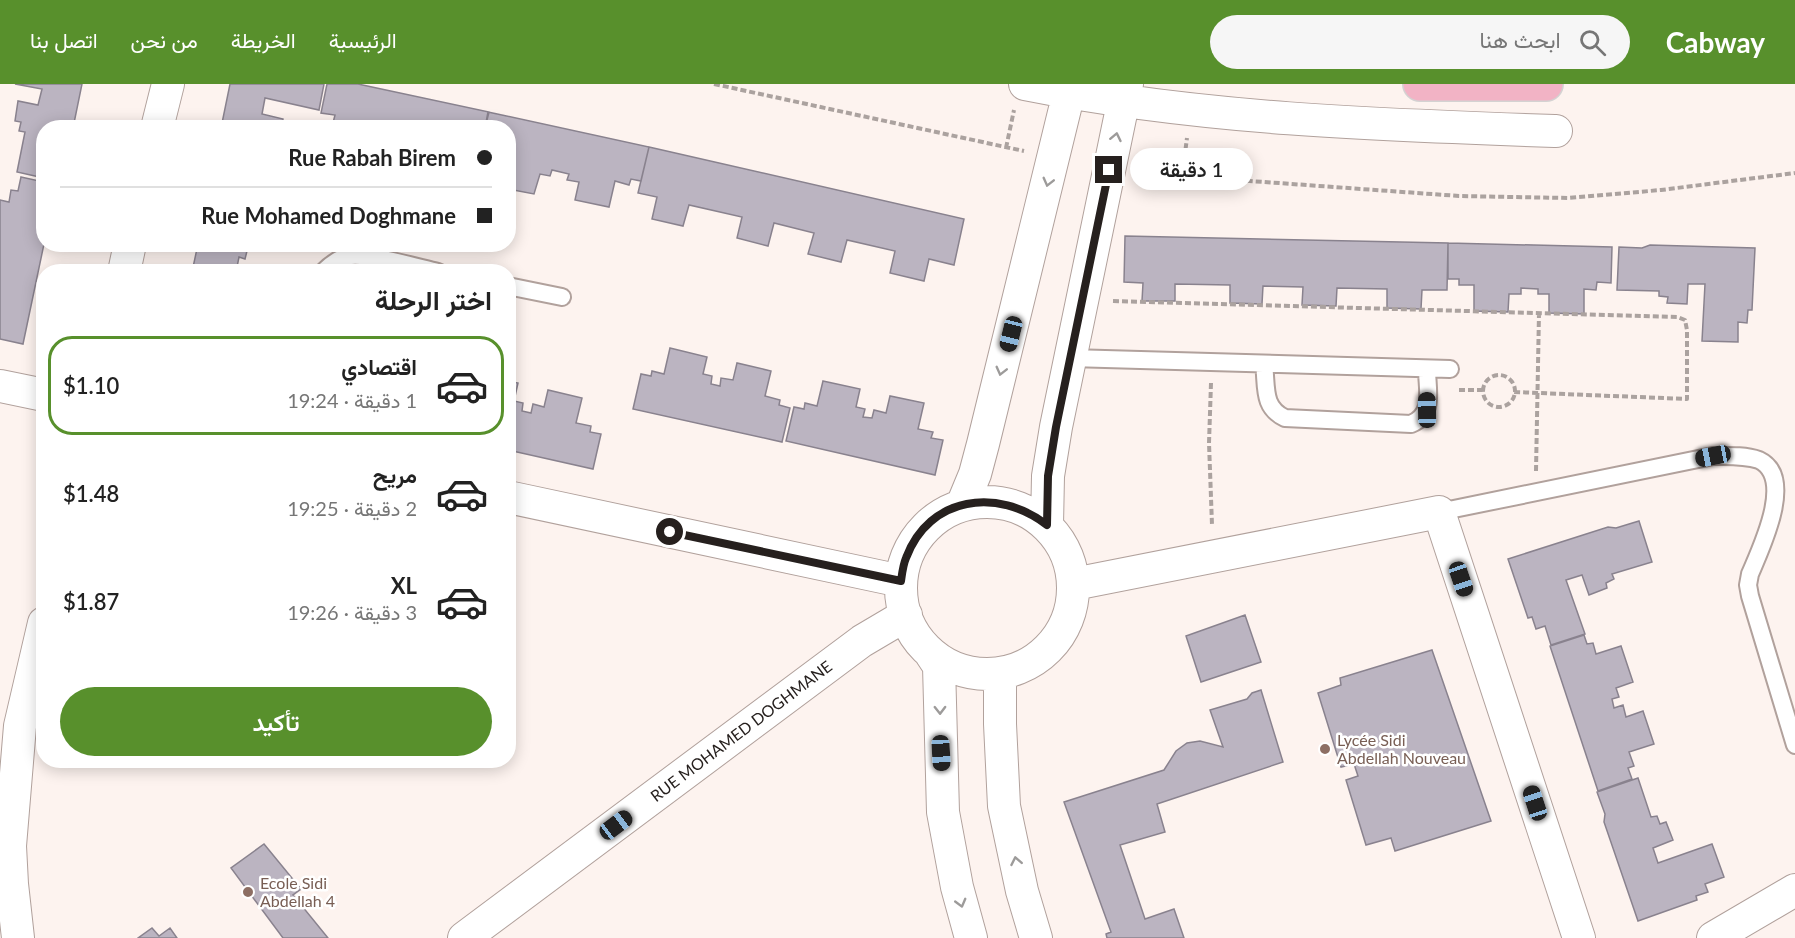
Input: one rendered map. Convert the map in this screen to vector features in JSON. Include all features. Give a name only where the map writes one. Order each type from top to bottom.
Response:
[{"type":"main road","points":[[1420,84],[1546,84]]},
{"type":"street","points":[[160,120],[168,84]]},
{"type":"street","points":[[963,503],[975,474],[983,444],[1070,88]]},
{"type":"street","points":[[1021,95],[1070,88],[1415,126],[1556,131]]},
{"type":"street","points":[[1047,525],[1048,476],[1125,93]]},
{"type":"street","points":[[0,386],[36,393]]},
{"type":"street","points":[[516,499],[901,581]]},
{"type":"street","points":[[931,654],[948,665],[967,671],[1000,674],[1025,665],[1042,654],[1056,640],[1069,613],[1074,584],[1071,564],[1063,545],[1047,525],[1032,514],[1012,505],[990,501],[963,503],[929,523],[915,540],[905,559],[901,581],[902,603],[918,639],[939,666],[943,812],[957,887],[971,938]]},
{"type":"street","points":[[1074,584],[1439,512],[1579,938]]},
{"type":"street","name":"RUE MOHAMED DOGHMANE","points":[[464,938],[862,641],[906,615]]},
{"type":"street","points":[[18,938],[5,847],[10,728],[36,648]]},
{"type":"street","points":[[1000,674],[1004,806],[1022,891],[1036,938]]},
{"type":"street","points":[[1713,938],[1795,890]]},
{"type":"lane","points":[[332,264],[350,256],[365,256],[402,264]]},
{"type":"lane","points":[[516,288],[562,297]]},
{"type":"lane","points":[[1070,358],[1450,369]]},
{"type":"lane","points":[[1264,364],[1268,402],[1273,412],[1285,418],[1412,424],[1422,419],[1427,410],[1427,369]]},
{"type":"lane","points":[[1439,512],[1713,456],[1741,456],[1761,460],[1775,472],[1781,492],[1779,510],[1750,574],[1748,585],[1795,745]]},
{"type":"path","points":[[714,84],[1054,158]]},
{"type":"path","points":[[1006,148],[1021,95]]},
{"type":"path","points":[[1109,170],[1459,196],[1568,198],[1661,190],[1795,173]]},
{"type":"path","points":[[1082,300],[1677,317],[1685,321],[1687,399],[1514,392]]},
{"type":"path","points":[[1537,492],[1539,313]]},
{"type":"path","points":[[1212,362],[1209,443],[1214,556]]},
{"type":"path","points":[[1502,375],[1511,382],[1514,392],[1510,402],[1500,407],[1490,404],[1483,396],[1487,380],[1502,375]]},
{"type":"building","points":[[15,84],[82,84],[75,120],[36,120],[36,176],[17,172],[25,132],[19,131],[21,122],[15,121],[18,101],[38,105],[42,89]]},
{"type":"building","points":[[230,84],[324,84],[319,110],[265,98],[262,114],[283,120],[223,120]]},
{"type":"building","points":[[327,84],[358,84],[489,112],[487,120],[334,120],[335,115],[321,113]]},
{"type":"building","points":[[488,112],[649,147],[641,181],[631,179],[629,185],[615,181],[609,207],[575,200],[579,182],[567,180],[569,174],[552,170],[550,176],[540,174],[534,194],[516,191],[516,120],[486,120]]},
{"type":"building","points":[[649,147],[964,219],[954,265],[929,259],[924,281],[890,273],[895,251],[847,240],[841,262],[808,254],[814,233],[774,223],[768,246],[737,238],[742,217],[689,205],[683,226],[652,219],[657,197],[638,193]]},
{"type":"building","points":[[21,177],[36,180],[36,252],[42,252],[40,264],[36,264],[36,282],[23,344],[0,339],[0,200],[9,202],[11,190],[18,191]]},
{"type":"building","points":[[1125,236],[1448,243],[1447,290],[1422,290],[1421,309],[1387,308],[1387,289],[1337,288],[1336,306],[1302,305],[1303,287],[1263,286],[1262,304],[1230,303],[1230,285],[1175,284],[1175,301],[1142,301],[1143,283],[1124,282]]},
{"type":"building","points":[[1448,243],[1612,247],[1611,283],[1597,282],[1596,290],[1584,289],[1584,314],[1549,313],[1549,294],[1538,294],[1538,289],[1521,288],[1521,294],[1509,294],[1508,312],[1474,311],[1474,285],[1459,285],[1459,279],[1448,279]]},
{"type":"building","points":[[1650,245],[1755,248],[1752,310],[1748,310],[1747,323],[1738,322],[1738,342],[1702,341],[1705,284],[1688,284],[1687,304],[1667,303],[1668,297],[1659,296],[1659,291],[1617,290],[1619,247],[1642,248]]},
{"type":"building","points":[[196,252],[247,252],[245,259],[239,257],[238,264],[194,264]]},
{"type":"building","points":[[670,348],[707,357],[703,374],[712,376],[711,384],[720,386],[721,378],[733,380],[737,363],[771,371],[765,396],[780,400],[779,405],[790,408],[782,442],[633,409],[641,374],[651,376],[652,371],[664,374]]},
{"type":"building","points":[[823,381],[860,389],[856,407],[865,409],[863,417],[872,418],[874,410],[886,413],[890,396],[924,403],[918,429],[933,432],[931,438],[943,440],[935,475],[786,441],[794,407],[804,409],[805,403],[817,406]]},
{"type":"building","points":[[548,390],[582,398],[576,423],[591,426],[590,432],[601,434],[593,469],[516,452],[516,401],[523,403],[522,411],[531,413],[533,404],[544,407]]},
{"type":"building","points":[[1639,521],[1652,562],[1612,574],[1614,579],[1606,583],[1607,588],[1589,595],[1582,575],[1566,580],[1585,634],[1551,645],[1545,626],[1536,629],[1532,617],[1528,618],[1508,559],[1608,527],[1616,528]]},
{"type":"building","points":[[1245,615],[1261,662],[1201,682],[1186,636]]},
{"type":"building","points":[[1584,635],[1587,644],[1593,643],[1596,654],[1621,646],[1633,682],[1616,688],[1619,697],[1612,699],[1614,708],[1623,705],[1626,717],[1643,711],[1654,744],[1629,752],[1634,766],[1628,768],[1632,779],[1598,791],[1550,646]]},
{"type":"building","points":[[1432,650],[1491,821],[1395,851],[1391,838],[1366,845],[1346,780],[1358,776],[1354,764],[1341,767],[1318,693],[1341,685],[1340,678]]},
{"type":"building","points":[[1261,690],[1283,762],[1157,804],[1165,832],[1120,845],[1145,919],[1174,909],[1184,938],[1107,938],[1106,934],[1111,932],[1064,802],[1164,770],[1176,751],[1187,743],[1200,741],[1223,747],[1210,710],[1247,699],[1252,693]]},
{"type":"building","points":[[1638,778],[1651,817],[1657,816],[1660,824],[1666,822],[1673,840],[1653,848],[1658,863],[1712,844],[1724,877],[1705,884],[1708,892],[1696,896],[1697,900],[1638,921],[1604,822],[1605,814],[1597,792]]},
{"type":"building","points":[[264,844],[301,889],[293,895],[328,938],[283,938],[231,868]]},
{"type":"building","points":[[152,928],[159,936],[170,928],[177,938],[138,938]]},
{"type":"place","name":"Lycée Sidi Abdellah Nouveau","points":[[1325,749]]},
{"type":"place","name":"Ecole Sidi Abdellah 4","points":[[248,892]]},
{"type":"route","points":[[670,532],[901,581],[905,559],[915,540],[929,523],[963,503],[990,501],[1012,505],[1032,514],[1047,525],[1048,476],[1056,427],[1109,170]]}]
